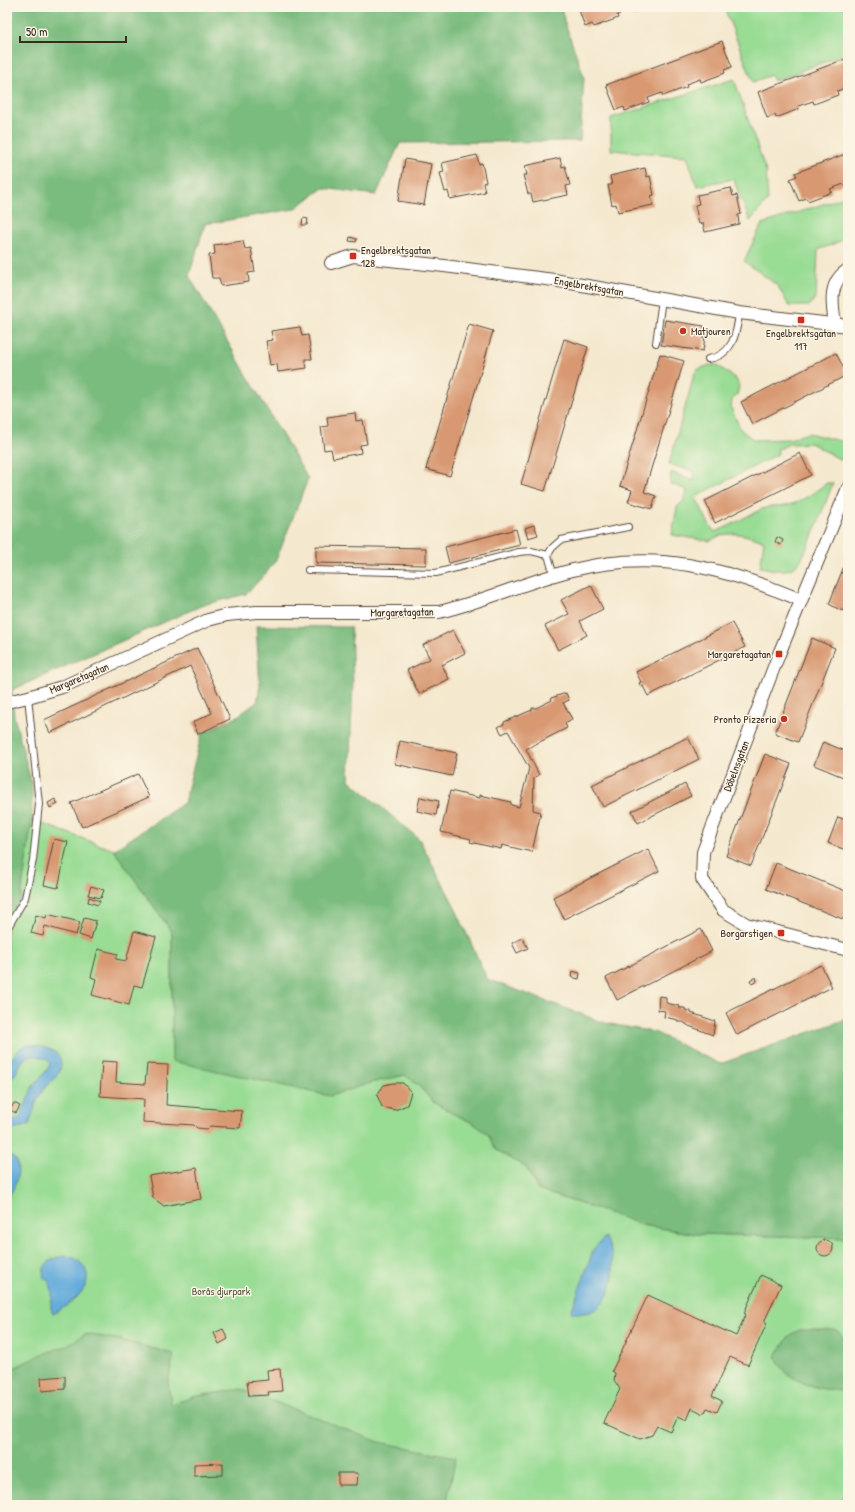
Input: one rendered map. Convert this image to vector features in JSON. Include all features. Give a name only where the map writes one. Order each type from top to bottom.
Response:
[{"type":"street","name":"Engelbrektsgatan","points":[[331,263],[353,256],[554,280],[739,313],[848,326]]},
{"type":"street","points":[[835,324],[832,301],[834,287],[841,274],[848,270]]},
{"type":"street","name":"Döbelnsgatan","points":[[848,488],[801,600],[702,852],[702,879],[723,910],[746,924],[848,950]]},
{"type":"street","name":"Margaretagatan","points":[[7,702],[62,687],[208,620],[227,615],[256,612],[440,612],[468,605],[574,570],[610,563],[646,561],[673,562],[719,570],[801,600]]},
{"type":"lane","points":[[656,343],[662,299]]},
{"type":"lane","points":[[708,359],[724,354],[736,334],[739,313]]},
{"type":"lane","points":[[554,576],[548,555],[552,548],[561,540],[628,528]]},
{"type":"lane","points":[[308,570],[436,573],[518,552],[532,551],[548,555]]},
{"type":"lane","points":[[7,929],[25,898],[33,860],[39,804],[36,762],[28,697]]},
{"type":"green space","points":[[7,7],[562,7],[564,20],[584,77],[580,141],[400,143],[376,195],[323,188],[294,209],[205,224],[189,276],[308,479],[277,558],[267,572],[246,594],[203,605],[12,690],[14,716],[32,785],[32,820],[20,902],[7,920]]},
{"type":"green space","points":[[724,7],[845,7],[848,16],[848,53],[774,81],[771,75],[753,82]]},
{"type":"green space","points":[[734,79],[766,171],[768,200],[750,221],[733,179],[697,186],[687,156],[611,150],[611,118]]},
{"type":"green space","points":[[848,196],[848,238],[818,250],[816,297],[809,306],[789,306],[778,286],[744,261],[762,224]]},
{"type":"green space","points":[[709,365],[717,365],[736,379],[739,386],[737,395],[732,400],[731,408],[741,430],[754,440],[790,439],[808,433],[848,443],[848,453],[843,459],[839,459],[811,443],[791,443],[777,450],[778,454],[699,495],[696,498],[710,526],[715,532],[762,509],[794,504],[809,496],[827,483],[833,483],[805,552],[796,566],[788,570],[760,567],[764,541],[749,536],[730,534],[716,537],[709,541],[672,535],[677,507],[684,500],[687,490],[670,484],[671,472],[693,481],[695,472],[669,464],[694,375],[697,370]]},
{"type":"green space","points":[[256,626],[351,627],[353,684],[349,780],[419,839],[454,905],[487,979],[605,1023],[654,1032],[720,1064],[847,1019],[848,1238],[696,1234],[642,1225],[538,1190],[527,1168],[495,1149],[488,1134],[473,1123],[433,1102],[419,1086],[405,1075],[374,1082],[330,1096],[172,1061],[172,932],[114,850],[184,803],[202,733],[235,718],[257,702],[260,685]]},
{"type":"green space","name":"Borås djurpark","points":[[32,820],[114,850],[172,932],[172,1061],[374,1082],[405,1075],[419,1086],[433,1102],[473,1123],[488,1134],[495,1149],[527,1168],[538,1190],[642,1225],[696,1234],[848,1238],[848,1493],[837,1505],[7,1505],[7,920],[20,902]]},
{"type":"green space","points":[[799,1330],[837,1330],[848,1343],[848,1391],[838,1391],[806,1384],[787,1373],[781,1366],[776,1356],[789,1336]]},
{"type":"green space","points":[[85,1334],[117,1339],[174,1354],[168,1382],[171,1404],[197,1396],[241,1389],[379,1442],[456,1457],[446,1505],[7,1505],[7,1360],[14,1368],[42,1354],[66,1346]]},
{"type":"water","points":[[30,1045],[43,1047],[54,1052],[61,1061],[61,1067],[58,1074],[41,1094],[29,1125],[13,1130],[7,1129],[7,1122],[20,1118],[33,1086],[47,1070],[50,1064],[47,1059],[37,1056],[25,1058],[13,1077],[7,1082],[7,1063],[22,1047]]},
{"type":"water","points":[[7,1153],[17,1161],[18,1172],[14,1186],[7,1200]]},
{"type":"water","points":[[605,1237],[612,1256],[613,1267],[610,1289],[606,1299],[599,1307],[590,1312],[571,1312],[594,1248]]},
{"type":"water","points":[[66,1256],[76,1259],[84,1267],[87,1274],[87,1282],[84,1289],[73,1301],[53,1314],[51,1307],[52,1290],[48,1280],[44,1279],[43,1273],[46,1265],[52,1259]]},
{"type":"building","points":[[578,7],[648,7],[632,13],[631,10],[617,15],[618,18],[594,27],[592,24],[585,27]]},
{"type":"building","points":[[722,41],[732,67],[724,70],[725,73],[701,82],[700,79],[686,84],[687,87],[663,96],[662,93],[648,98],[649,102],[625,111],[624,107],[616,110],[606,85]]},
{"type":"building","points":[[848,58],[848,87],[837,91],[838,95],[814,104],[813,101],[798,106],[799,109],[776,118],[775,115],[767,118],[758,92]]},
{"type":"building","points":[[848,153],[848,186],[846,187],[844,184],[830,189],[832,192],[808,201],[806,198],[799,201],[790,179],[797,176],[795,173]]},
{"type":"building","points":[[477,155],[479,164],[482,163],[486,182],[483,183],[485,192],[450,199],[448,191],[445,192],[440,173],[444,172],[442,163]]},
{"type":"building","points":[[560,158],[562,167],[565,166],[570,185],[566,186],[568,195],[533,202],[531,194],[528,194],[523,175],[527,175],[525,166]]},
{"type":"building","points":[[405,159],[431,164],[424,205],[398,201]]},
{"type":"building","points":[[645,168],[647,177],[650,176],[654,195],[651,196],[653,205],[618,212],[616,204],[612,205],[608,185],[612,185],[610,176]]},
{"type":"building","points":[[731,188],[733,196],[737,195],[741,214],[738,215],[739,224],[705,232],[703,223],[699,224],[695,205],[699,204],[697,195]]},
{"type":"building","points":[[303,218],[308,219],[307,225],[302,225]]},
{"type":"building","points":[[350,237],[357,239],[356,242],[349,241]]},
{"type":"building","points":[[243,241],[245,249],[251,248],[255,272],[248,273],[249,282],[221,286],[219,278],[212,278],[209,255],[215,254],[214,245]]},
{"type":"building","name":"Matjouren","points":[[665,320],[704,326],[702,337],[705,337],[703,351],[661,345]]},
{"type":"building","points":[[469,324],[493,331],[450,476],[426,469]]},
{"type":"building","points":[[300,327],[302,336],[308,335],[312,359],[305,359],[307,368],[278,372],[277,364],[270,365],[266,341],[273,340],[271,331]]},
{"type":"building","points":[[564,339],[588,347],[545,491],[521,484]]},
{"type":"building","points":[[836,353],[847,375],[752,424],[741,402]]},
{"type":"building","points":[[660,354],[684,361],[644,492],[656,496],[652,509],[628,502],[632,490],[620,486]]},
{"type":"building","points":[[355,413],[356,421],[363,420],[367,444],[360,445],[361,453],[333,458],[331,449],[324,450],[321,427],[328,426],[327,417]]},
{"type":"building","points":[[800,453],[811,475],[715,523],[705,501]]},
{"type":"building","points":[[534,525],[538,535],[528,538],[525,528]]},
{"type":"building","points":[[516,529],[520,545],[449,563],[445,547]]},
{"type":"building","points":[[777,537],[783,540],[781,545],[775,542]]},
{"type":"building","points":[[316,546],[426,548],[426,565],[316,563]]},
{"type":"building","points":[[848,556],[848,611],[840,610],[829,604]]},
{"type":"building","points":[[591,585],[603,609],[580,621],[587,635],[558,650],[545,626],[569,614],[561,600]]},
{"type":"building","points":[[732,623],[745,647],[648,696],[643,686],[641,687],[639,683],[641,682],[636,672]]},
{"type":"building","points":[[453,630],[465,653],[442,665],[449,679],[419,694],[407,670],[430,659],[423,645]]},
{"type":"building","points":[[812,638],[835,648],[798,742],[775,733]]},
{"type":"building","points":[[197,648],[230,719],[198,734],[193,722],[212,713],[190,666],[50,733],[44,720]]},
{"type":"building","points":[[566,693],[569,700],[563,703],[572,719],[565,723],[567,728],[526,749],[539,775],[534,778],[533,810],[541,812],[532,852],[502,845],[501,849],[470,842],[471,839],[441,832],[450,791],[480,798],[480,795],[511,802],[511,805],[519,807],[529,768],[508,731],[502,734],[498,727],[504,724],[504,722],[532,710],[532,708],[536,708],[552,700],[551,698]]},
{"type":"building","points":[[688,737],[699,759],[603,807],[592,785]]},
{"type":"building","points":[[400,741],[457,753],[452,776],[395,764]]},
{"type":"building","points":[[823,742],[848,752],[848,779],[814,765]]},
{"type":"building","points":[[765,754],[791,764],[751,866],[726,856]]},
{"type":"building","points":[[138,774],[149,797],[82,827],[71,803]]},
{"type":"building","points":[[685,784],[691,796],[638,823],[632,811]]},
{"type":"building","points":[[420,797],[439,801],[436,815],[417,811]]},
{"type":"building","points":[[55,799],[58,804],[50,808],[48,803]]},
{"type":"building","points":[[838,817],[848,821],[848,851],[828,843]]},
{"type":"building","points":[[54,839],[68,842],[58,888],[44,885]]},
{"type":"building","points":[[648,849],[659,871],[564,919],[553,897]]},
{"type":"building","points":[[776,863],[848,892],[848,921],[766,889]]},
{"type":"building","points":[[91,886],[104,890],[101,898],[88,895]]},
{"type":"building","points":[[89,897],[100,901],[98,905],[88,902]]},
{"type":"building","points":[[47,914],[80,922],[76,935],[45,926],[43,936],[31,933],[36,915],[46,918]]},
{"type":"building","points":[[84,918],[96,921],[91,939],[79,935]]},
{"type":"building","points":[[701,929],[712,951],[617,1000],[606,978]]},
{"type":"building","points":[[134,931],[156,937],[142,987],[134,985],[129,1005],[92,995],[96,979],[91,977],[98,949],[118,954],[116,959],[126,961]]},
{"type":"building","points":[[522,938],[528,948],[517,953],[512,943]]},
{"type":"building","points":[[821,965],[832,987],[737,1035],[726,1013]]},
{"type":"building","points":[[572,971],[580,973],[579,979],[571,977]]},
{"type":"building","points":[[756,977],[757,981],[752,984],[750,980]]},
{"type":"building","points":[[659,996],[666,997],[666,1003],[679,1006],[679,1008],[685,1008],[685,1010],[691,1011],[691,1013],[715,1021],[713,1035],[689,1026],[683,1022],[678,1022],[678,1020],[664,1017],[665,1011],[658,1010]]},
{"type":"building","points":[[102,1061],[117,1062],[116,1082],[145,1084],[147,1064],[168,1065],[166,1105],[242,1111],[240,1128],[210,1126],[207,1129],[197,1128],[194,1125],[143,1122],[144,1099],[100,1096]]},
{"type":"building","points":[[403,1083],[411,1092],[407,1105],[395,1110],[382,1107],[377,1095],[384,1085]]},
{"type":"building","points":[[14,1103],[20,1106],[16,1113],[10,1110]]},
{"type":"building","points":[[196,1168],[201,1199],[164,1206],[153,1198],[149,1176]]},
{"type":"building","points":[[825,1240],[832,1245],[833,1248],[828,1255],[825,1256],[818,1251],[817,1248],[822,1241]]},
{"type":"building","points":[[761,1275],[781,1285],[764,1322],[767,1323],[748,1365],[730,1357],[712,1396],[722,1401],[717,1412],[707,1408],[704,1414],[692,1408],[687,1420],[678,1416],[671,1432],[657,1426],[652,1435],[640,1439],[604,1423],[620,1389],[614,1380],[615,1373],[612,1371],[648,1295],[736,1336],[746,1314],[744,1313]]},
{"type":"building","points":[[223,1329],[228,1339],[219,1344],[214,1333]]},
{"type":"building","points":[[280,1369],[282,1391],[268,1392],[269,1395],[249,1396],[247,1382],[268,1380],[267,1370]]},
{"type":"building","points":[[65,1376],[65,1389],[42,1391],[41,1378]]},
{"type":"building","points":[[223,1463],[223,1475],[194,1476],[194,1464]]},
{"type":"building","points":[[338,1473],[358,1473],[357,1485],[338,1485]]},
{"type":"place","name":"Engelbrektsgatan 128","points":[[353,256]]},
{"type":"place","name":"Engelbrektsgatan 117","points":[[801,320]]},
{"type":"place","name":"Matjouren","points":[[683,331]]},
{"type":"place","name":"Margaretagatan","points":[[779,654]]},
{"type":"place","name":"Pronto Pizzeria","points":[[784,719]]},
{"type":"place","name":"Borgarstigen","points":[[781,933]]}]
